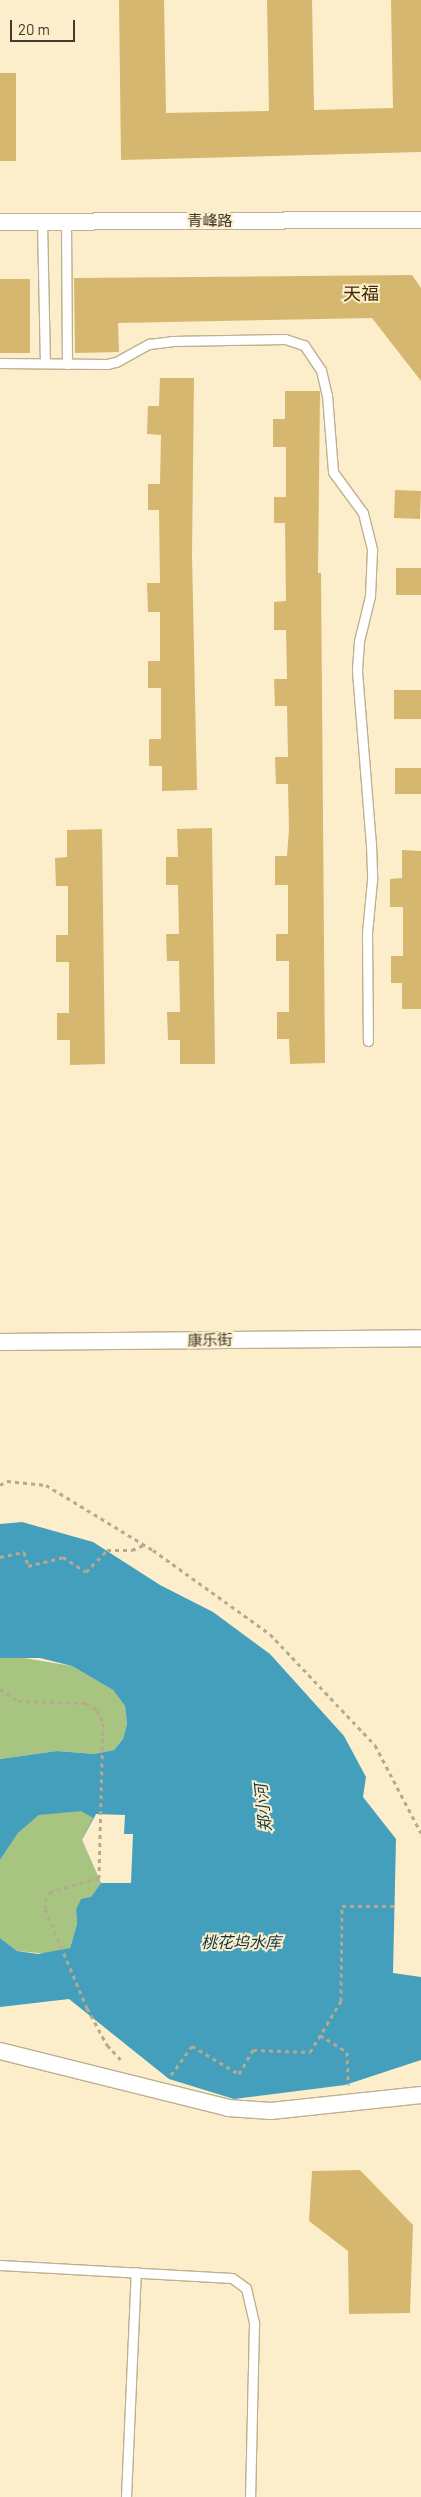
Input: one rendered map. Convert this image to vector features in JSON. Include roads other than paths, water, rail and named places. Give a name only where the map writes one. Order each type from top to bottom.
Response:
[{"type":"street","name":"青峰路","points":[[0,222],[421,220]]},
{"type":"street","name":"康乐街","points":[[0,1342],[421,1338]]},
{"type":"street","points":[[0,2051],[228,2108],[271,2111],[421,2095]]},
{"type":"lane","points":[[42,222],[45,363]]},
{"type":"lane","points":[[66,222],[67,364]]},
{"type":"lane","points":[[0,363],[67,364],[116,362],[149,344],[172,340],[285,340],[304,345],[321,370],[327,395],[333,472],[363,513],[372,550],[370,596],[359,641],[357,671],[371,844],[372,880],[367,933],[368,1041]]},
{"type":"lane","points":[[0,2265],[232,2278],[246,2288],[254,2324],[250,2497]]},
{"type":"lane","points":[[126,2497],[136,2272]]},
{"type":"water","name":"桃花坞水库","points":[[22,1522],[93,1542],[160,1585],[213,1612],[270,1654],[344,1736],[366,1777],[363,1797],[396,1839],[393,1973],[421,1977],[421,2060],[345,2085],[234,2099],[169,2079],[69,1999],[0,2007],[0,1938],[17,1951],[38,1954],[70,1948],[77,1924],[76,1910],[81,1899],[91,1897],[101,1883],[82,1840],[93,1818],[81,1811],[39,1815],[18,1833],[0,1860],[0,1759],[57,1751],[94,1754],[114,1750],[123,1739],[127,1724],[125,1706],[113,1690],[72,1666],[40,1658],[0,1658],[0,1524]]},
{"type":"district","name":"天福","points":[[361,293]]},
{"type":"water label","name":"郑小河","points":[[263,1808]]}]
